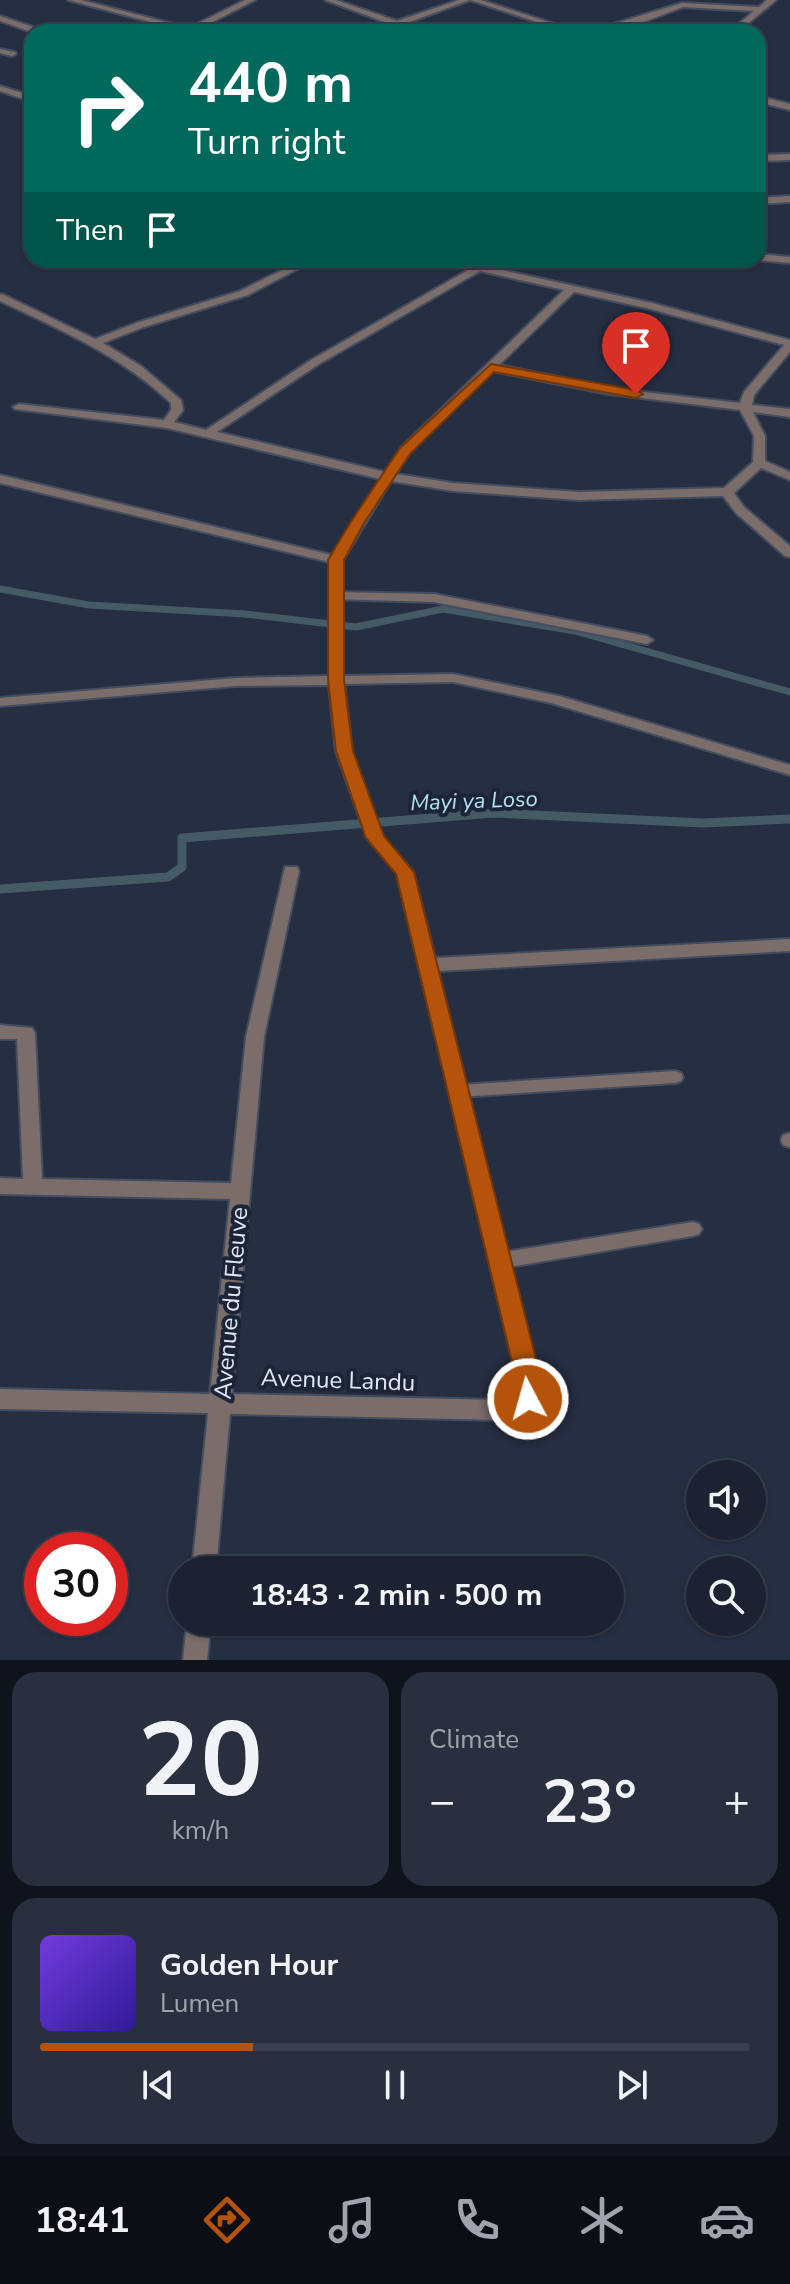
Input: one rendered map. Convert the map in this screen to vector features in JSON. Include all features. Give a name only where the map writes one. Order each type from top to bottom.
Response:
[{"type":"street","points":[[72,0],[166,24]]},
{"type":"street","points":[[206,24],[251,0]]},
{"type":"street","points":[[329,0],[393,24]]},
{"type":"street","points":[[399,24],[466,0]]},
{"type":"street","points":[[473,0],[550,24]]},
{"type":"street","points":[[743,24],[772,0]]},
{"type":"street","points":[[622,24],[682,5],[761,9]]},
{"type":"street","points":[[0,18],[24,27]]},
{"type":"street","points":[[0,51],[12,54]]},
{"type":"street","points":[[0,88],[24,96]]},
{"type":"street","points":[[766,101],[790,107]]},
{"type":"street","points":[[766,158],[790,157]]},
{"type":"street","points":[[766,200],[790,199]]},
{"type":"street","points":[[766,258],[790,260]]},
{"type":"street","points":[[93,343],[120,331],[244,293],[294,268]]},
{"type":"street","points":[[19,407],[167,424],[207,434],[388,477],[511,494],[593,496],[727,492],[759,463],[761,444],[749,423],[746,408],[748,394],[790,344],[572,288],[479,268],[315,362],[207,434]]},
{"type":"street","points":[[498,1261],[405,872],[375,838],[344,751],[336,680],[336,560],[405,451],[572,288]]},
{"type":"street","points":[[0,297],[93,343],[148,376],[177,402],[177,410],[167,424]]},
{"type":"street","points":[[491,367],[609,391],[790,413]]},
{"type":"street","points":[[759,463],[790,476]]},
{"type":"street","points":[[0,479],[336,560]]},
{"type":"street","points":[[727,492],[740,510],[790,553]]},
{"type":"street","points":[[0,702],[236,682],[453,678],[607,714],[790,770]]},
{"type":"street","name":"Avenue du Fleuve","points":[[206,1556],[255,1037],[291,871]]},
{"type":"street","points":[[428,965],[790,945]]},
{"type":"street","points":[[0,1032],[26,1033],[33,1187]]},
{"type":"street","points":[[0,1186],[241,1191]]},
{"type":"street","name":"Avenue Landu","points":[[0,1399],[515,1408],[528,1399],[529,1383],[498,1261]]},
{"type":"street","points":[[195,1660],[198,1636]]},
{"type":"lane","points":[[335,596],[434,598],[647,640]]},
{"type":"lane","points":[[458,1091],[675,1077]]},
{"type":"lane","points":[[498,1261],[693,1229]]},
{"type":"waterway","points":[[0,589],[89,605],[245,614],[356,627],[443,609],[575,631],[790,692]]},
{"type":"waterway","name":"Mayi ya Loso","points":[[0,889],[168,877],[182,867],[182,838],[494,813],[703,823],[790,819]]},
{"type":"route","points":[[528,1399],[529,1383],[405,872],[375,838],[344,751],[336,680],[336,560],[405,451],[491,367],[636,394]]}]
